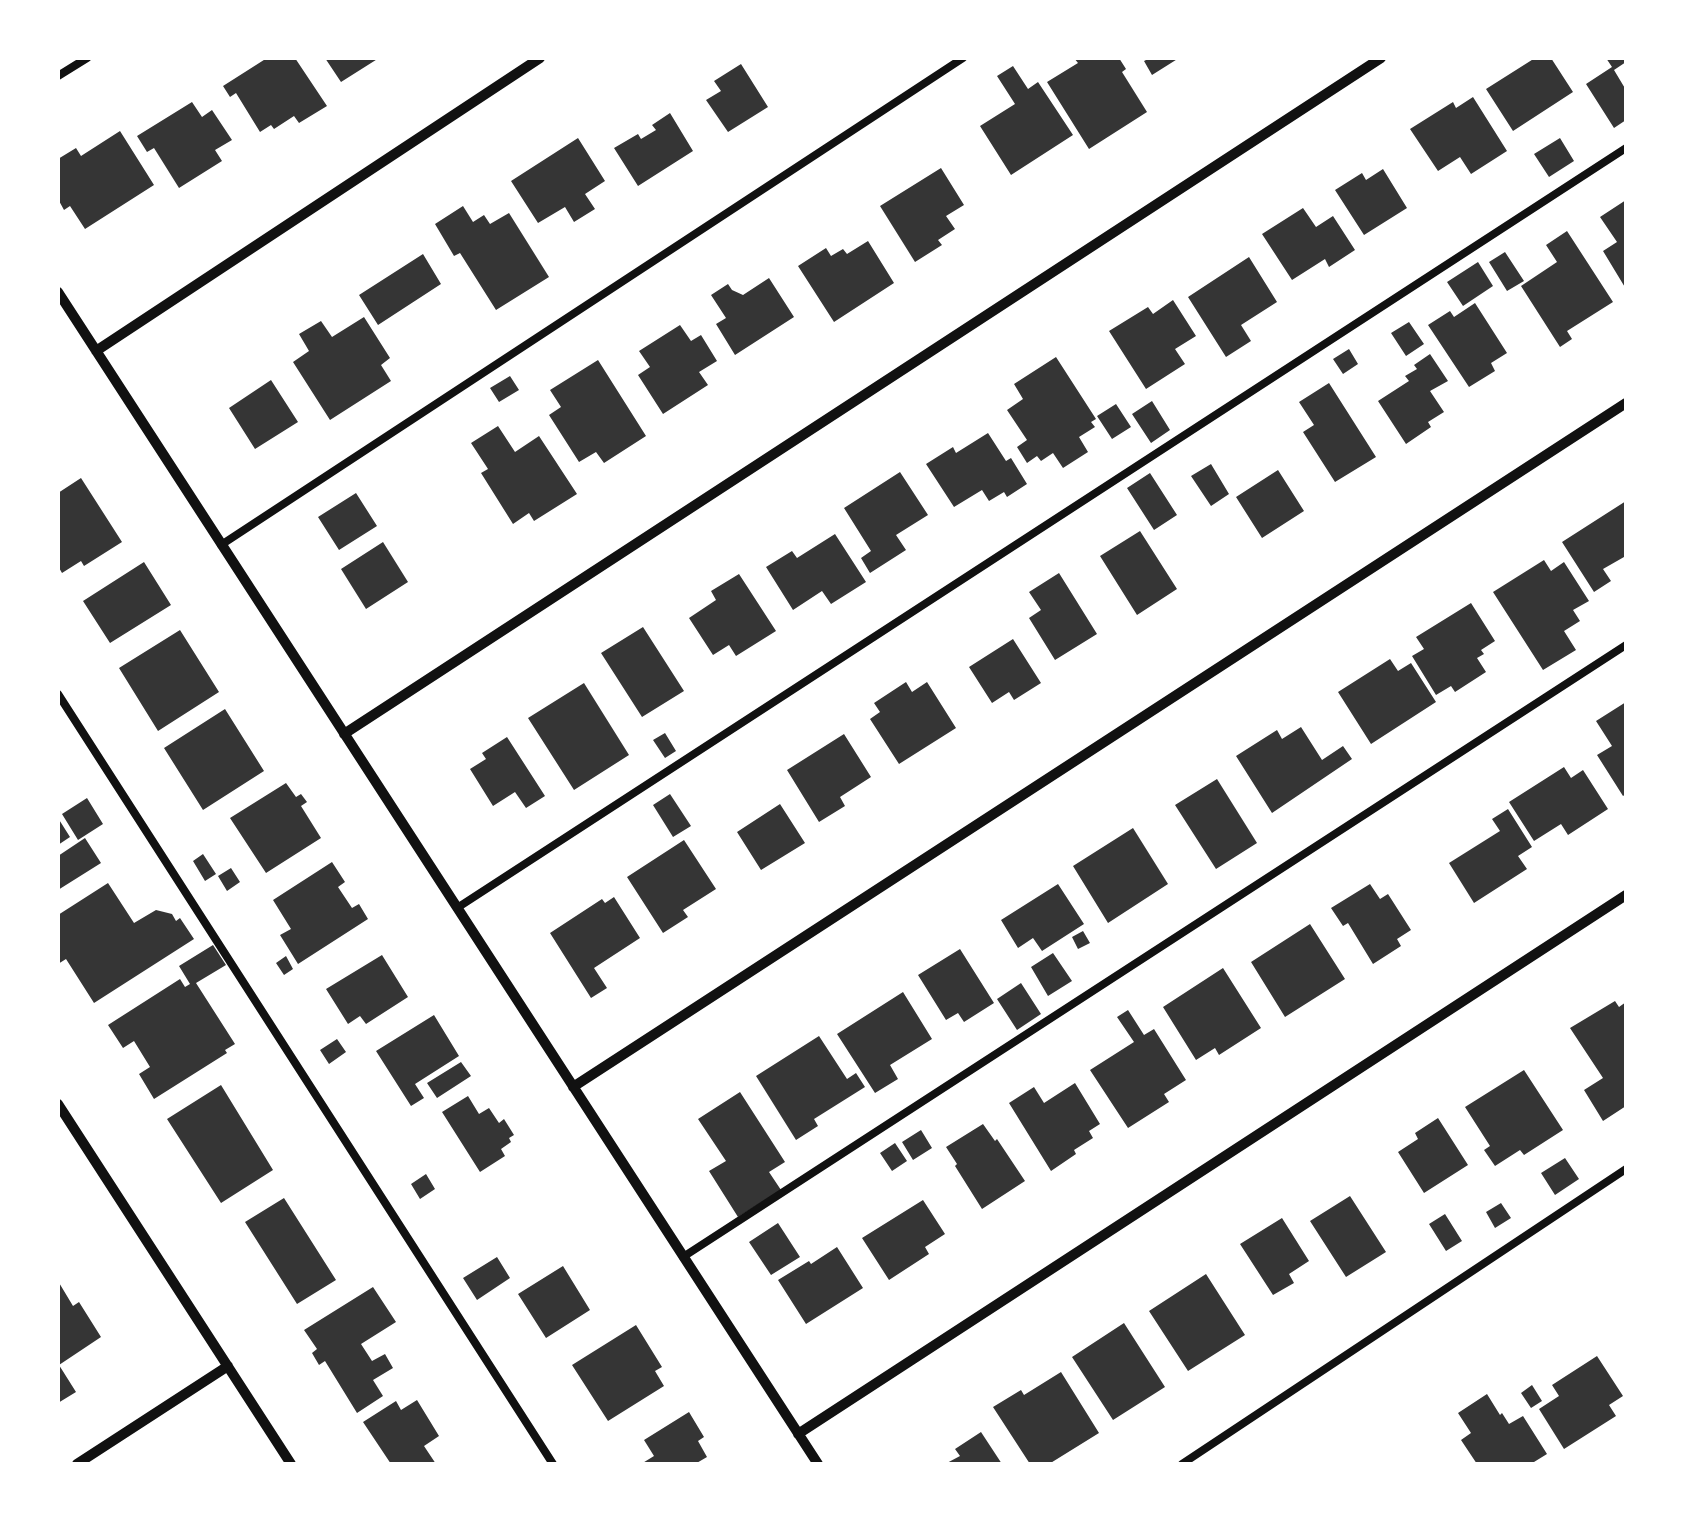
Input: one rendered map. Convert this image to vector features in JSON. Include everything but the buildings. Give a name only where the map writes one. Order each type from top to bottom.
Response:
[{"type":"street","points":[[96,351],[540,58]]},
{"type":"street","points":[[344,734],[1381,58]]},
{"type":"street","points":[[58,292],[818,1464]]},
{"type":"street","points":[[573,1087],[1626,403]]},
{"type":"street","points":[[798,1434],[1626,895]]},
{"type":"street","points":[[58,1104],[291,1464]]},
{"type":"street","points":[[77,1464],[228,1366]]},
{"type":"lane","points":[[58,76],[87,58]]},
{"type":"lane","points":[[221,545],[964,58]]},
{"type":"lane","points":[[457,908],[1626,148]]},
{"type":"lane","points":[[683,1257],[1626,645]]},
{"type":"lane","points":[[58,694],[553,1464]]},
{"type":"lane","points":[[1182,1464],[1626,1169]]}]
